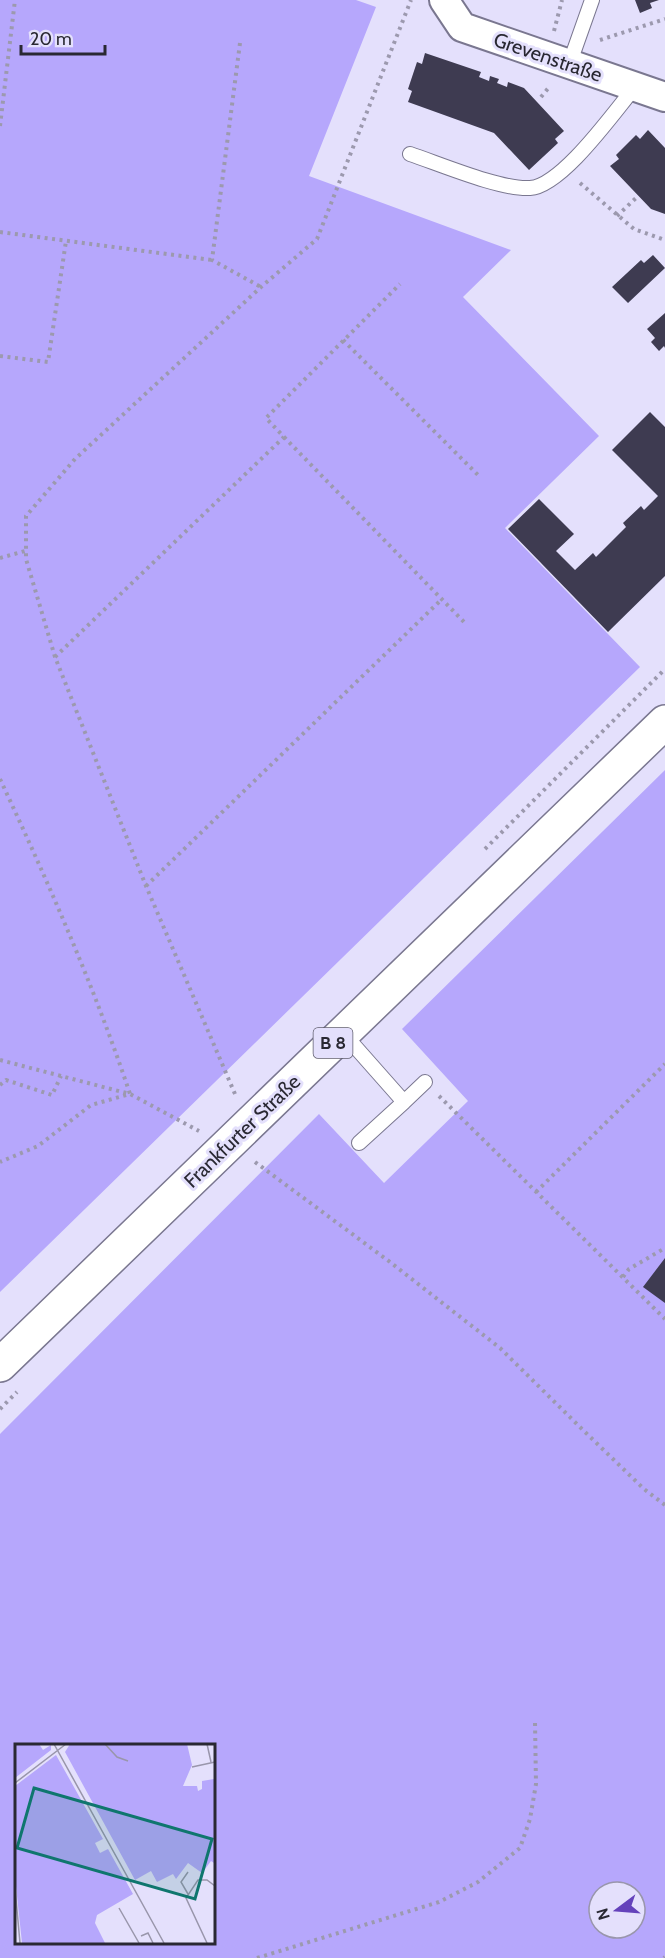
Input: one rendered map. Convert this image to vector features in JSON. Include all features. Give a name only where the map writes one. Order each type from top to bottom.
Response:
[{"type":"main road","name":"Frankfurter Straße","points":[[0,1365],[665,722]]},
{"type":"street","name":"Grevenstraße","points":[[444,0],[462,27],[665,97]]},
{"type":"lane","points":[[569,65],[592,0]]},
{"type":"lane","points":[[410,154],[506,186],[531,188],[547,182],[565,169],[635,87]]},
{"type":"lane","points":[[343,1034],[404,1102]]},
{"type":"lane","points":[[359,1143],[425,1082]]},
{"type":"path","points":[[0,126],[15,0]]},
{"type":"path","points":[[258,1116],[237,1098],[146,886],[55,657],[26,559],[26,516],[75,459],[317,239],[411,0]]},
{"type":"path","points":[[551,40],[562,0]]},
{"type":"path","points":[[212,260],[240,43]]},
{"type":"path","points":[[565,169],[616,216],[634,229],[665,240]]},
{"type":"path","points":[[616,216],[637,197]]},
{"type":"path","points":[[0,232],[212,260],[261,288]]},
{"type":"path","points":[[0,356],[48,362],[66,241]]},
{"type":"path","points":[[400,284],[266,418],[464,622]]},
{"type":"path","points":[[343,340],[480,477]]},
{"type":"path","points":[[55,657],[284,437]]},
{"type":"path","points":[[0,558],[25,551]]},
{"type":"path","points":[[146,886],[442,599]]},
{"type":"path","points":[[0,779],[97,1001],[130,1094]]},
{"type":"path","points":[[0,1060],[130,1094],[253,1160],[390,1262],[500,1348],[592,1440],[644,1489],[665,1505]]},
{"type":"path","points":[[536,1192],[665,1064]]},
{"type":"path","points":[[0,1085],[6,1080],[52,1095],[61,1076]]},
{"type":"path","points":[[425,1082],[665,1319]]},
{"type":"path","points":[[0,1162],[38,1146],[91,1105],[130,1094]]},
{"type":"path","points":[[623,1277],[629,1269],[665,1248]]},
{"type":"path","points":[[257,1958],[438,1902],[478,1882],[520,1848],[530,1819],[536,1784],[535,1722]]},
{"type":"shaded area","points":[[0,0],[356,0],[376,7],[309,176],[511,250],[463,297],[599,436],[505,528],[640,667],[0,1292]]},
{"type":"shaded area","points":[[665,770],[665,1958],[0,1958],[0,1434],[319,1114],[384,1183],[468,1101],[402,1029]]},
{"type":"building","points":[[635,0],[659,0],[650,3],[652,8],[640,13]]},
{"type":"building","points":[[425,53],[481,72],[479,77],[489,81],[490,76],[499,79],[497,83],[507,87],[508,82],[524,88],[564,131],[555,139],[558,143],[529,170],[494,133],[408,102],[412,91],[408,89],[417,62],[422,64]]},
{"type":"building","points":[[648,130],[665,148],[665,214],[651,209],[610,166],[619,159],[616,155],[636,135],[640,139]]},
{"type":"building","points":[[653,255],[665,268],[628,303],[612,287],[641,260],[644,263]]},
{"type":"building","points":[[665,313],[665,348],[664,346],[659,351],[651,342],[655,338],[647,329]]},
{"type":"building","points":[[650,412],[665,427],[665,576],[608,632],[508,529],[539,499],[574,534],[556,551],[575,570],[593,553],[596,557],[626,527],[623,523],[641,506],[644,510],[658,496],[612,450]]},
{"type":"building","points":[[665,1258],[665,1303],[643,1287]]}]
